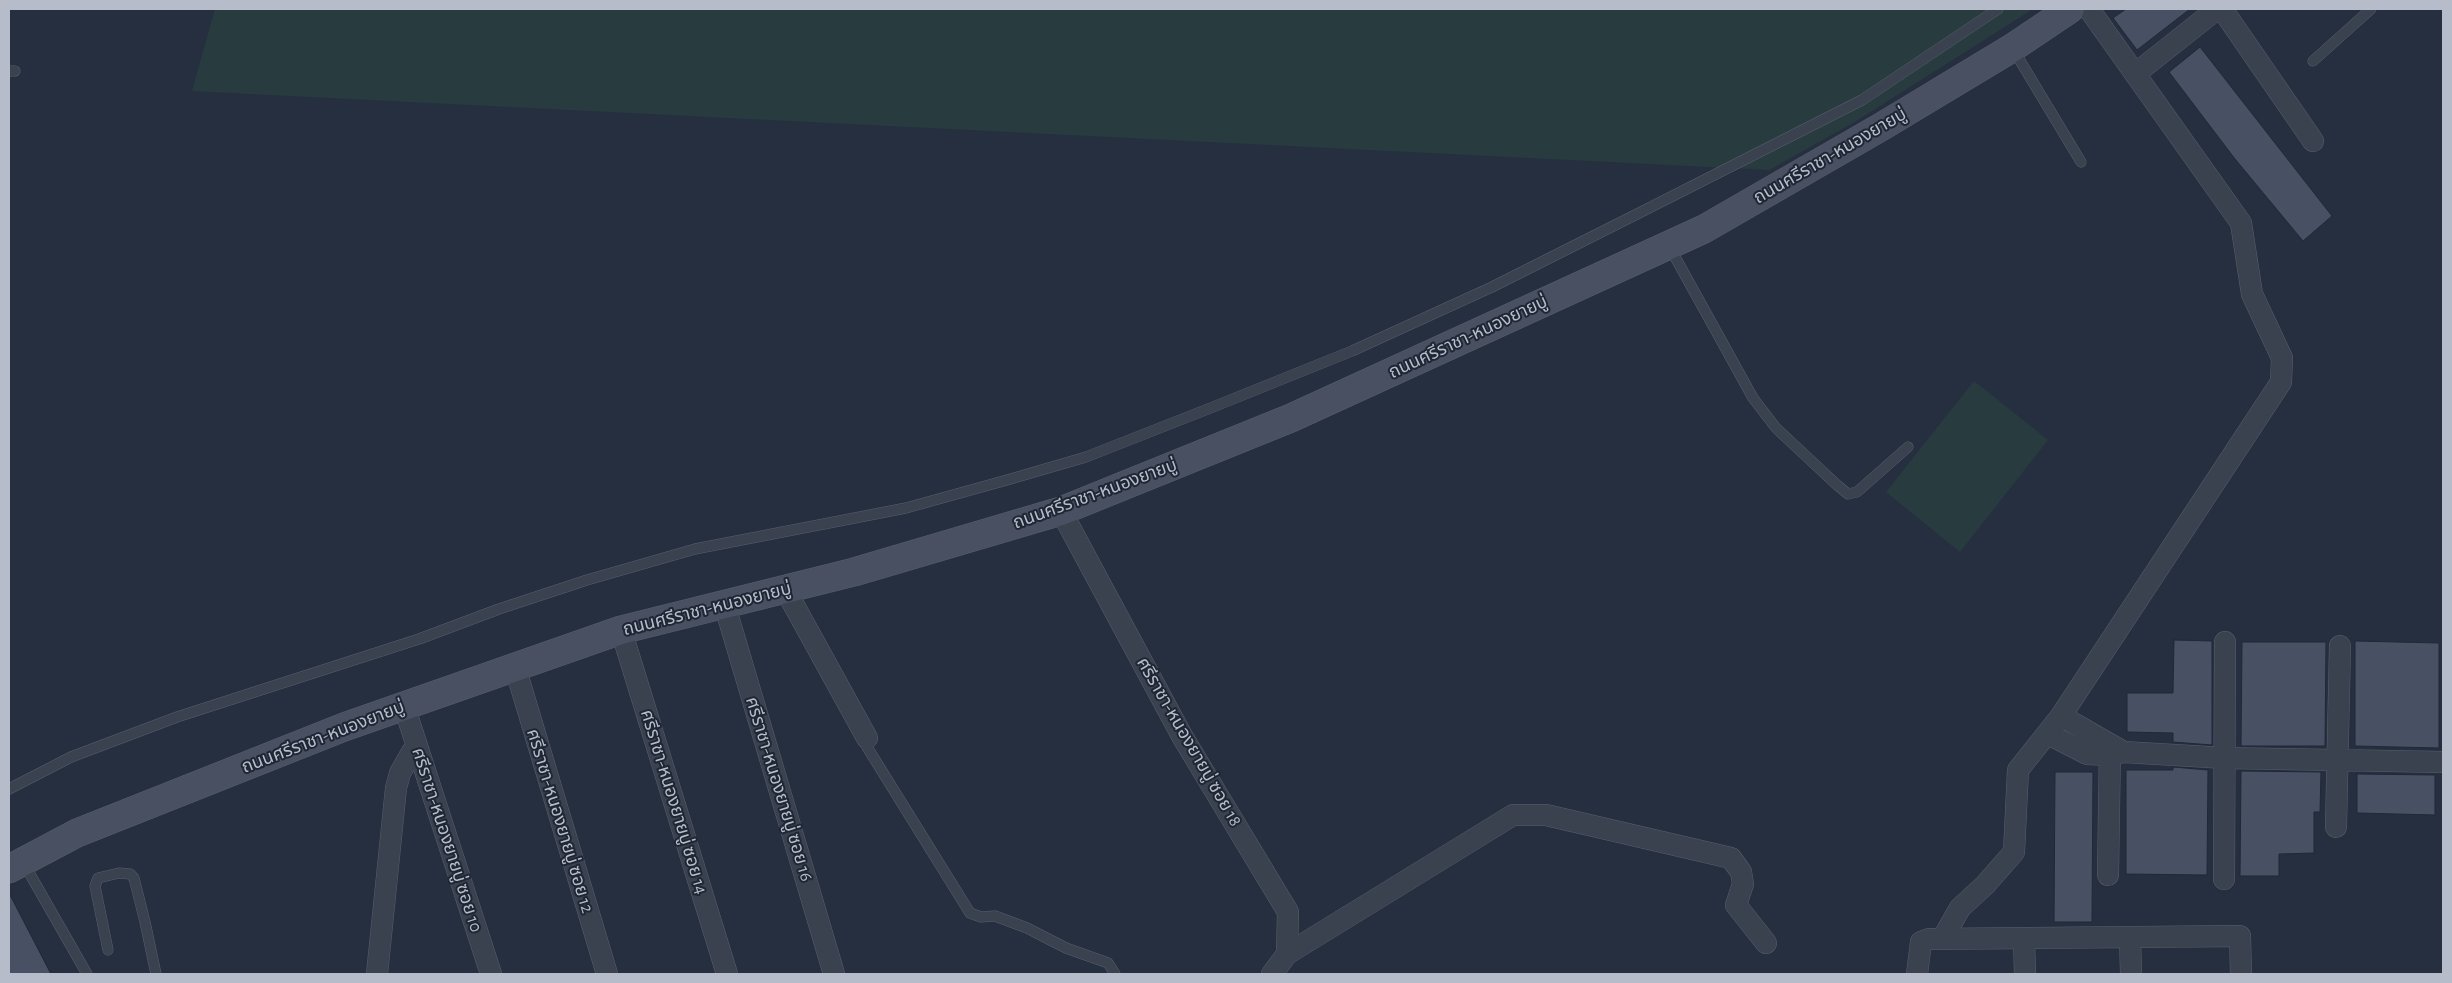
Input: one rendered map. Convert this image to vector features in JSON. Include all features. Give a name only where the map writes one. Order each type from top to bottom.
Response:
[{"type":"main road","name":"ถนนศรีราชา-หนองยายบู่","points":[[16,866],[78,833],[344,727],[514,667],[621,630],[854,572],[1061,511],[1291,418],[1704,229],[2012,48],[2070,9]]},
{"type":"street","points":[[1943,938],[1960,908],[1985,885],[2014,852],[2018,770],[2061,716],[2281,382],[2282,358],[2252,294],[2241,223],[2089,9]]},
{"type":"street","points":[[2135,74],[2217,9]]},
{"type":"street","points":[[2222,9],[2313,140]]},
{"type":"street","name":"ศรีราชา-หนองยายบู่ ซอย 18","points":[[1061,511],[1182,736],[1288,912],[1287,954]]},
{"type":"street","points":[[784,589],[867,742]]},
{"type":"street","name":"ศรีราชา-หนองยายบู่ ซอย 16","points":[[724,603],[834,974]]},
{"type":"street","name":"ศรีราชา-หนองยายบู่ ซอย 14","points":[[621,630],[727,974]]},
{"type":"street","points":[[2224,879],[2225,642]]},
{"type":"street","points":[[2336,827],[2340,646]]},
{"type":"street","name":"ศรีราชา-หนองยายบู่ ซอย 12","points":[[514,667],[607,974]]},
{"type":"street","name":"ศรีราชา-หนองยายบู่ ซอย 10","points":[[404,706],[491,974]]},
{"type":"street","points":[[2061,716],[2114,751]]},
{"type":"street","points":[[2048,734],[2087,754],[2114,751],[2225,758],[2443,762]]},
{"type":"street","points":[[376,974],[396,788],[404,766],[412,752],[417,749]]},
{"type":"street","points":[[2108,875],[2114,751]]},
{"type":"street","points":[[1272,974],[1287,954],[1513,815],[1546,815],[1731,858],[1741,872],[1744,884],[1736,906],[1766,943]]},
{"type":"street","points":[[1918,974],[1921,942],[1943,938],[2024,939],[2240,936],[2241,974]]},
{"type":"street","points":[[2130,938],[2131,974]]},
{"type":"street","points":[[2024,939],[2025,974]]},
{"type":"lane","points":[[9,789],[71,757],[177,717],[419,639],[499,609],[578,583],[694,549],[906,508],[998,483],[1086,456],[1213,407],[1352,351],[1448,307],[1638,214],[1862,100],[1998,9]]},
{"type":"lane","points":[[2313,61],[2370,9]]},
{"type":"lane","points":[[2012,48],[2081,162]]},
{"type":"lane","points":[[1669,245],[1753,398],[1776,428],[1848,494],[1857,492],[1908,447]]},
{"type":"lane","points":[[867,742],[970,913],[981,917],[995,916],[1027,928],[1066,948],[1108,963],[1115,974]]},
{"type":"lane","points":[[16,866],[86,974]]},
{"type":"lane","points":[[108,950],[96,886],[98,878],[119,873],[130,874],[134,878],[156,974]]},
{"type":"green space","points":[[215,9],[2033,9],[1853,123],[1769,170],[192,91]]},
{"type":"green space","points":[[1974,381],[2048,440],[1960,552],[1886,492]]},
{"type":"building","points":[[2126,9],[2190,9],[2137,50],[2113,18]]},
{"type":"building","points":[[2200,47],[2332,216],[2303,241],[2235,159],[2169,72]]},
{"type":"building","points":[[2174,640],[2212,641],[2212,745],[2173,742],[2173,733],[2127,732],[2127,693],[2173,693]]},
{"type":"building","points":[[2355,641],[2439,643],[2439,748],[2355,746]]},
{"type":"building","points":[[2242,642],[2326,642],[2325,746],[2241,746]]},
{"type":"building","points":[[2173,767],[2208,770],[2207,875],[2126,874],[2126,770],[2173,770]]},
{"type":"building","points":[[2241,771],[2321,772],[2320,812],[2314,812],[2314,853],[2279,854],[2279,876],[2240,876]]},
{"type":"building","points":[[2055,772],[2093,772],[2092,922],[2054,922]]},
{"type":"building","points":[[2357,774],[2435,775],[2435,815],[2357,813]]},
{"type":"building","points":[[9,893],[51,974],[9,974]]}]
